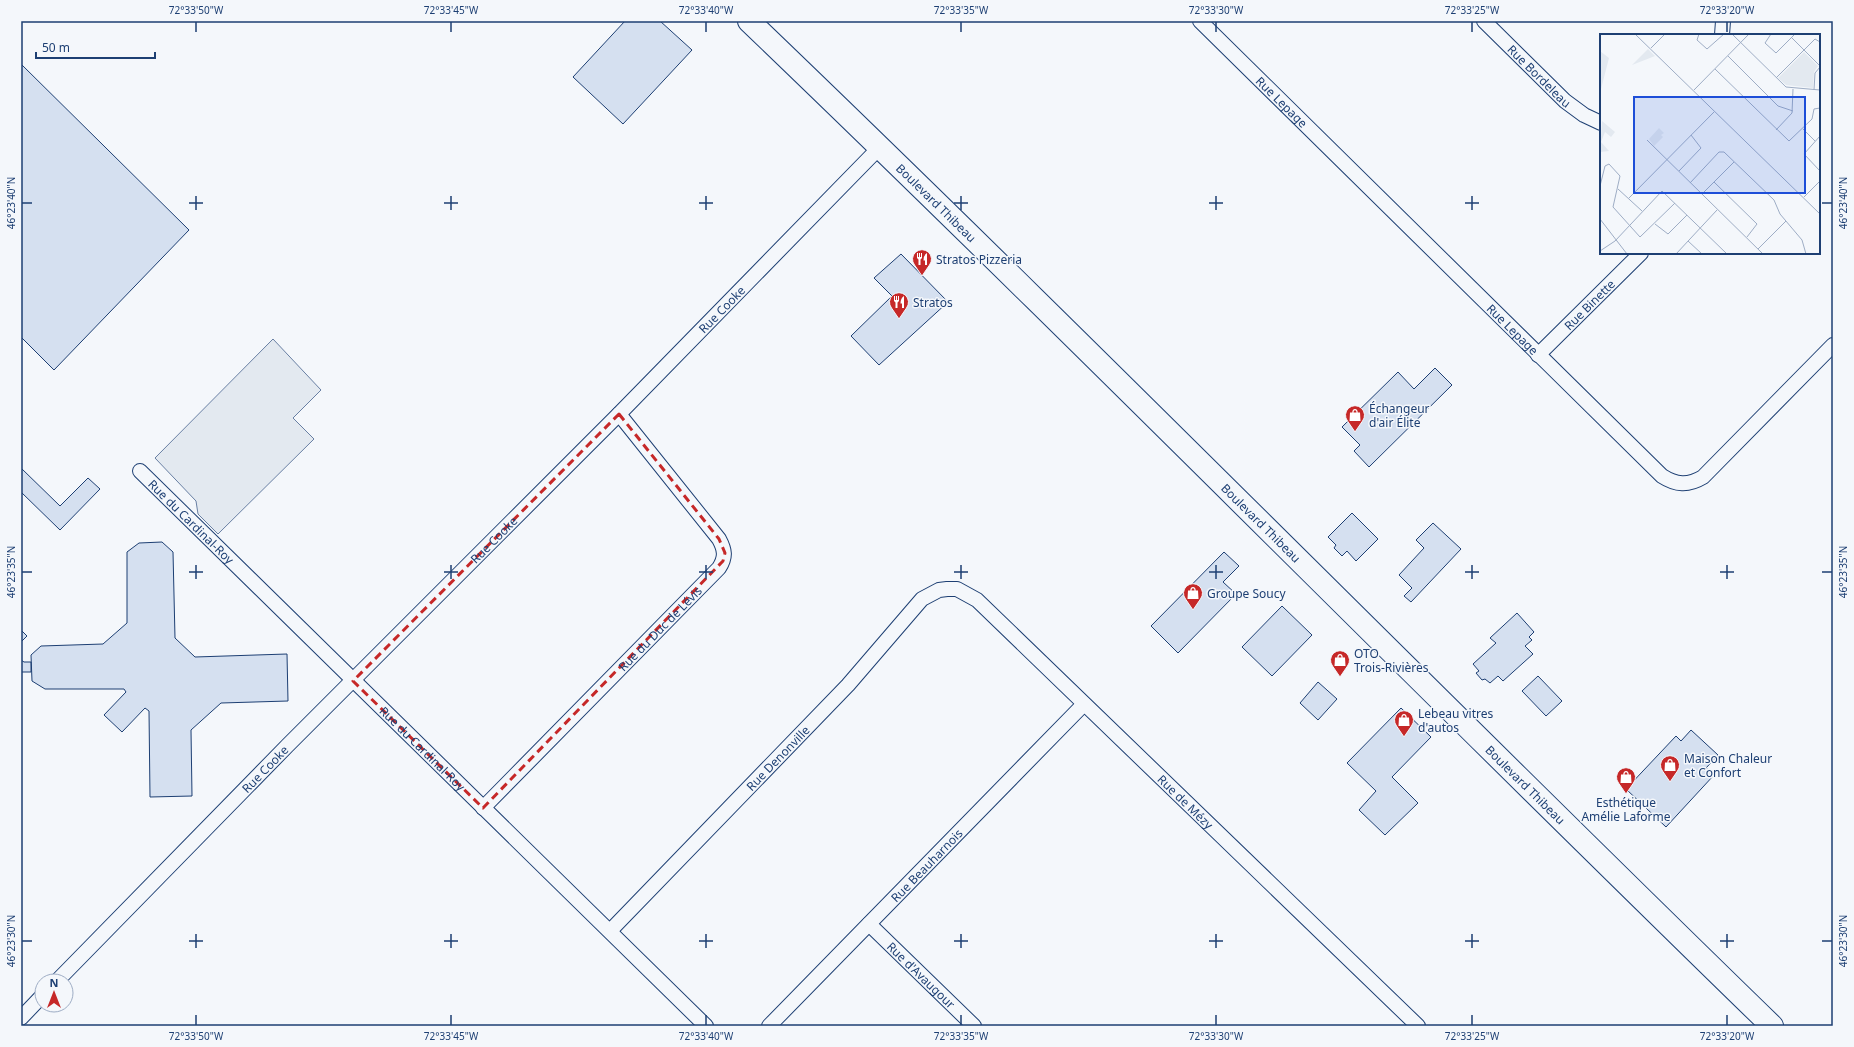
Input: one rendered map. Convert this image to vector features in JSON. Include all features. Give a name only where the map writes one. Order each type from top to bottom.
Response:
[{"type":"main road","name":"Boulevard Thibeau","points":[[749,21],[1002,266],[1260,524],[1772,1026]]},
{"type":"street","name":"Rue Lepage","points":[[1200,21],[1662,476],[1681,484],[1689,484],[1703,477],[1832,348]]},
{"type":"street","name":"Rue Bordeleau","points":[[1484,21],[1565,101],[1584,115],[1600,123]]},
{"type":"street","points":[[1722,34],[1723,21]]},
{"type":"street","name":"Rue Cooke","points":[[65,973],[353,681],[620,414],[879,148]]},
{"type":"street","name":"Rue Binette","points":[[1538,355],[1640,254]]},
{"type":"street","name":"Rue du Duc de Lévis","points":[[483,808],[713,574],[723,561],[725,554],[719,539],[620,414]]},
{"type":"street","name":"Rue du Cardinal-Roy","points":[[140,471],[706,1026]]},
{"type":"street","name":"Rue de Mézy","points":[[947,588],[958,589],[977,600],[1418,1026]]},
{"type":"street","name":"Rue Denonville","points":[[610,931],[848,685],[922,599],[947,588]]},
{"type":"street","name":"Rue Beauharnois","points":[[769,1026],[1084,704]]},
{"type":"street","name":"Rue d'Avaugour","points":[[869,924],[974,1026]]},
{"type":"street","points":[[21,1018],[34,1004]]},
{"type":"highlighted area","points":[[619,414],[719,539],[725,553],[723,561],[483,808],[353,681]]},
{"type":"shaded area","points":[[273,339],[321,390],[293,418],[314,439],[218,534],[198,514],[196,501],[155,458]]},
{"type":"building","points":[[625,21],[660,21],[692,50],[623,124],[573,77]]},
{"type":"building","points":[[21,64],[189,230],[54,370],[21,337]]},
{"type":"building","name":"Stratos","points":[[901,254],[948,302],[879,365],[851,336],[892,296],[874,278]]},
{"type":"building","points":[[1435,368],[1452,385],[1369,467],[1354,451],[1360,445],[1342,427],[1398,372],[1414,389]]},
{"type":"building","points":[[21,468],[60,506],[88,478],[100,489],[60,530],[21,492]]},
{"type":"building","points":[[1352,513],[1378,539],[1356,561],[1347,551],[1342,556],[1334,548],[1336,545],[1328,537]]},
{"type":"building","points":[[1433,523],[1461,549],[1411,602],[1404,596],[1412,588],[1399,575],[1424,548],[1416,540]]},
{"type":"building","points":[[162,542],[173,552],[175,638],[195,657],[287,654],[288,701],[221,703],[191,730],[192,796],[150,797],[149,711],[145,708],[122,732],[104,715],[126,692],[124,689],[45,689],[32,681],[31,655],[41,646],[103,644],[127,623],[127,552],[139,543]]},
{"type":"building","name":"Groupe Soucy","points":[[1224,552],[1239,566],[1223,582],[1236,594],[1178,653],[1151,626]]},
{"type":"building","points":[[1282,606],[1312,635],[1272,676],[1242,647]]},
{"type":"building","points":[[1517,613],[1534,632],[1529,637],[1532,640],[1525,646],[1533,654],[1503,681],[1498,676],[1490,683],[1485,679],[1482,680],[1476,673],[1479,671],[1473,664],[1496,643],[1490,638]]},
{"type":"building","points":[[21,630],[27,636],[21,642]]},
{"type":"building","points":[[21,660],[24,662],[31,662],[31,672],[21,672]]},
{"type":"building","points":[[1538,676],[1562,701],[1546,716],[1522,691]]},
{"type":"building","points":[[1318,682],[1337,699],[1318,720],[1300,703]]},
{"type":"building","points":[[1401,708],[1431,737],[1392,777],[1418,803],[1385,835],[1359,810],[1376,791],[1347,763]]},
{"type":"building","name":"Maison Chaleur et Confort","points":[[1691,730],[1718,755],[1706,768],[1714,775],[1666,827],[1626,789],[1676,736],[1681,741]]},
{"type":"place","name":"Stratos Pizzeria","points":[[922,276]]},
{"type":"place","name":"Stratos","points":[[899,319]]},
{"type":"place","name":"Échangeur d'air Élite","points":[[1355,432]]},
{"type":"place","name":"Groupe Soucy","points":[[1193,610]]},
{"type":"place","name":"OTO Trois-Rivières","points":[[1340,677]]},
{"type":"place","name":"Lebeau vitres d'autos","points":[[1404,737]]},
{"type":"place","name":"Maison Chaleur et Confort","points":[[1670,782]]},
{"type":"place","name":"Esthétique Amélie Laforme","points":[[1626,794]]}]
